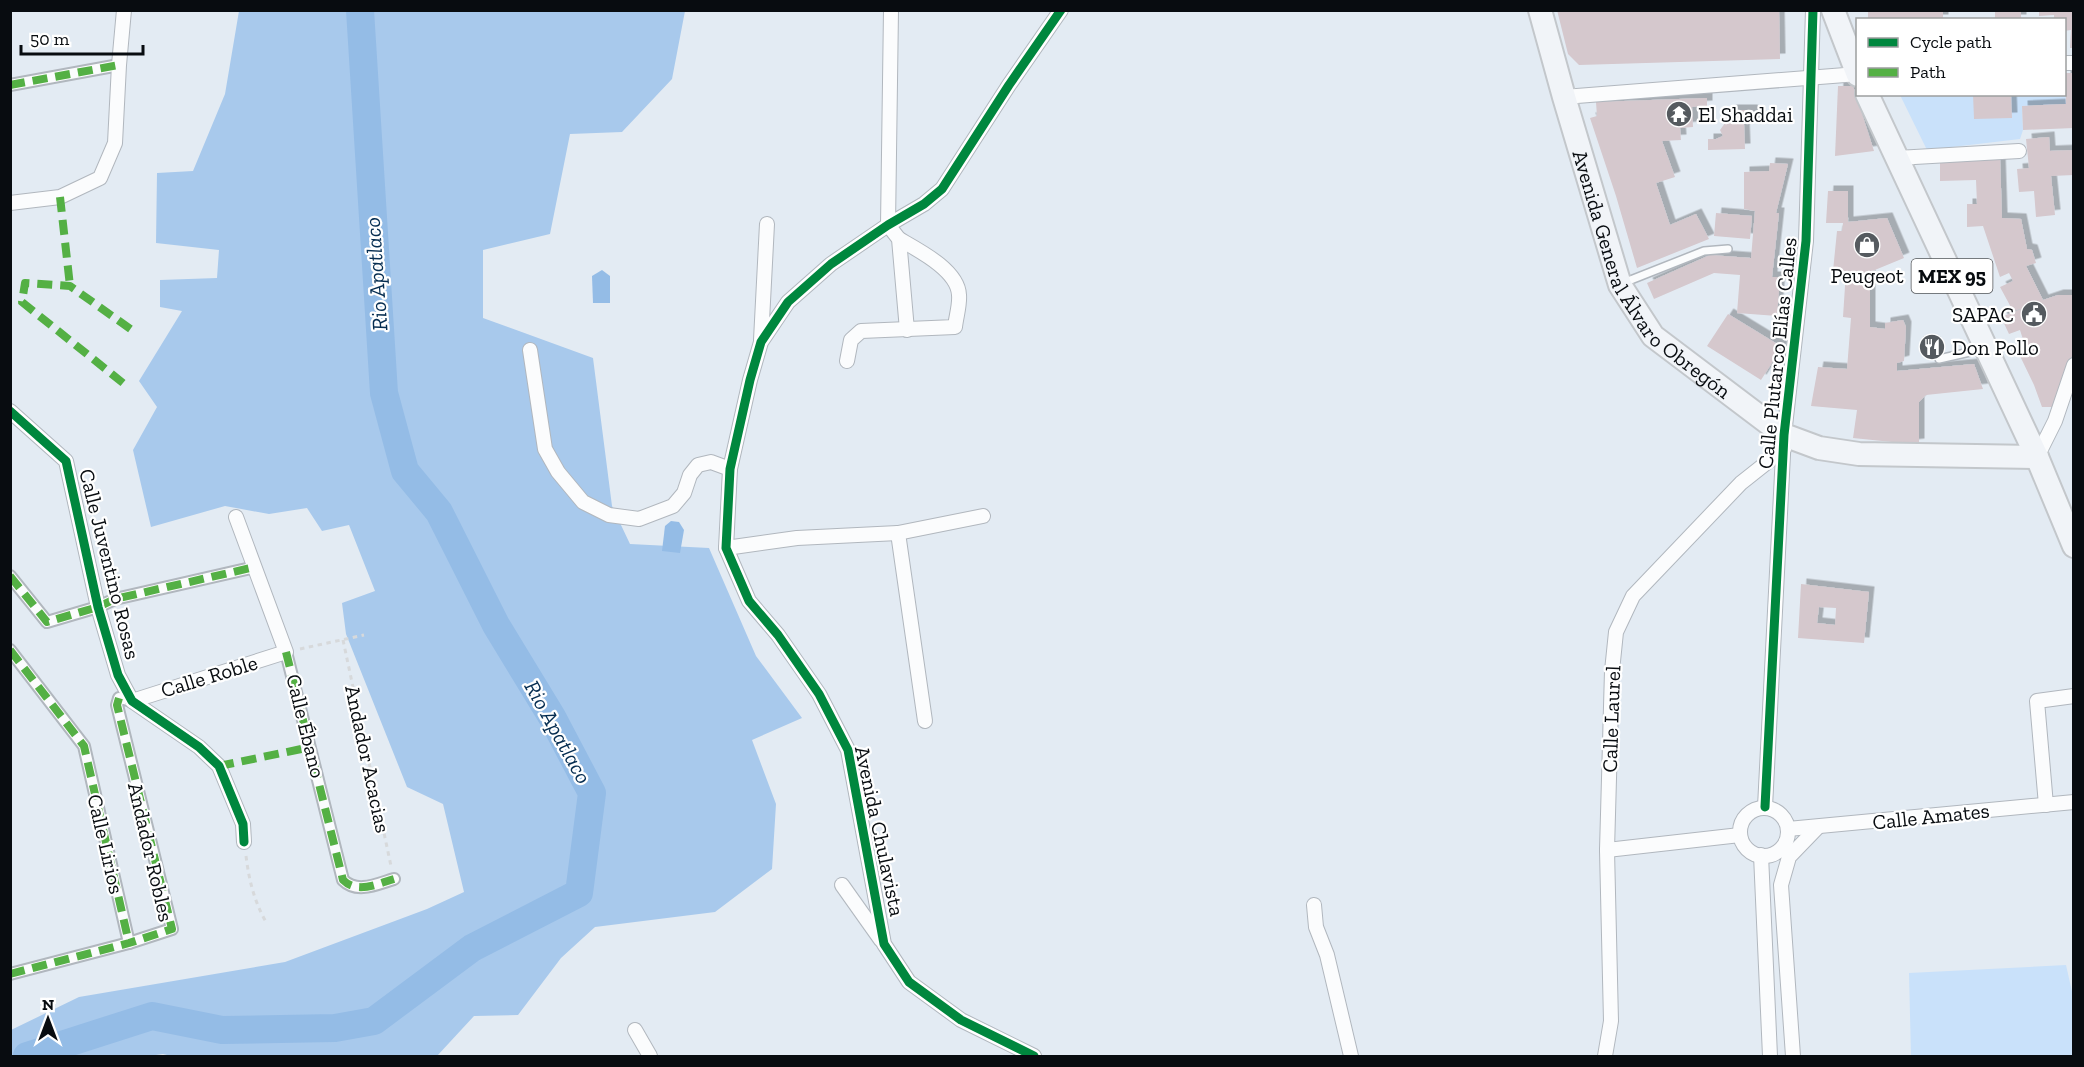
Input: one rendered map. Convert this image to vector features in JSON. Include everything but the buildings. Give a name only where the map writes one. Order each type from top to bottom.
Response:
[{"type":"main road","name":"Avenida General Álvaro Obregón","points":[[1540,10],[1620,285],[1653,336],[1784,442],[1859,454],[2037,457]]},
{"type":"main road","points":[[1833,10],[1856,71]]},
{"type":"main road","name":"MEX 95","points":[[1868,96],[2037,457],[2073,546]]},
{"type":"street","points":[[10,203],[60,197],[100,178],[116,143],[124,10]]},
{"type":"street","points":[[847,361],[852,340],[861,331],[955,327],[960,293],[951,276],[929,256],[899,239],[888,225],[891,10]]},
{"type":"street","name":"Avenida Chulavista","points":[[1029,1055],[961,1020],[909,982],[884,944],[848,750],[819,694],[778,635],[749,602],[726,548],[730,469],[761,342],[788,302],[831,264],[888,225],[924,204],[942,189],[1061,10]]},
{"type":"street","name":"Calle Plutarco Elías Calles","points":[[1765,807],[1784,442],[1806,241],[1813,10]]},
{"type":"street","points":[[10,85],[119,65]]},
{"type":"street","points":[[1564,97],[1856,74]]},
{"type":"street","points":[[1897,158],[2019,151]]},
{"type":"street","points":[[761,342],[767,224]]},
{"type":"street","points":[[899,239],[907,330]]},
{"type":"street","points":[[530,350],[545,449],[558,472],[583,502],[609,515],[639,519],[673,506],[684,493],[690,475],[698,465],[711,462],[730,469]]},
{"type":"street","points":[[2037,457],[2055,421],[2073,365]]},
{"type":"street","points":[[10,429],[15,415]]},
{"type":"street","name":"Calle Juventino Rosas","points":[[15,415],[66,460],[98,607],[118,675],[132,700],[199,747],[219,766],[243,824],[244,842]]},
{"type":"street","name":"Calle Laurel","points":[[1605,1056],[1611,1021],[1607,849],[1612,671],[1616,632],[1633,596],[1741,483],[1784,442]]},
{"type":"street","points":[[726,548],[797,538],[898,533],[983,516]]},
{"type":"street","name":"Calle Ébano","points":[[236,517],[286,652],[343,880],[349,886],[358,888],[394,879]]},
{"type":"street","points":[[898,533],[925,721]]},
{"type":"street","points":[[10,576],[46,622],[98,607],[115,599],[255,567]]},
{"type":"street","name":"Calle Lirios","points":[[10,650],[84,746],[129,943]]},
{"type":"street","name":"Calle Roble","points":[[132,700],[286,652]]},
{"type":"street","points":[[2046,805],[2037,701],[2073,696]]},
{"type":"street","name":"Andador Robles","points":[[10,974],[129,943],[172,929],[117,705],[118,698],[132,700]]},
{"type":"street","name":"Calle Amates","points":[[1788,829],[2073,802]]},
{"type":"street","points":[[1765,807],[1776,811],[1784,819],[1788,829],[1781,849],[1772,854],[1761,855],[1747,849],[1740,835],[1742,821],[1752,811],[1765,807]]},
{"type":"street","points":[[1793,1056],[1780,885],[1789,856],[1818,827]]},
{"type":"street","points":[[1607,849],[1740,835]]},
{"type":"street","points":[[1761,855],[1770,1056]]},
{"type":"street","points":[[842,885],[884,944]]},
{"type":"street","points":[[1314,905],[1316,927],[1327,955],[1351,1056]]},
{"type":"street","points":[[635,1030],[650,1056]]},
{"type":"lane","points":[[1620,285],[1704,251],[1728,249]]},
{"type":"lane","points":[[1940,359],[1986,348]]},
{"type":"path","points":[[286,652],[364,635]]},
{"type":"path","points":[[244,842],[251,888],[267,922]]},
{"type":"shaded area","points":[[239,11],[685,11],[672,79],[622,132],[570,134],[550,234],[483,250],[483,318],[593,358],[612,506],[630,544],[709,548],[756,656],[802,718],[752,740],[776,804],[772,869],[715,912],[595,927],[561,958],[518,1015],[474,1016],[437,1056],[171,1056],[163,1054],[149,1056],[11,1056],[11,1030],[79,997],[285,962],[427,909],[464,892],[443,804],[407,787],[346,634],[342,603],[375,591],[349,525],[322,531],[307,508],[269,514],[225,506],[151,527],[133,450],[157,407],[139,381],[182,311],[160,307],[160,280],[217,278],[219,250],[156,243],[157,173],[193,171],[225,94]]},
{"type":"shaded area","points":[[1900,96],[2066,96],[2066,104],[2022,106],[2023,130],[2020,139],[1927,150]]},
{"type":"shaded area","points":[[602,270],[610,276],[610,303],[593,303],[592,276]]},
{"type":"shaded area","points":[[671,521],[679,522],[684,530],[680,553],[662,551],[665,526]]},
{"type":"shaded area","points":[[2066,965],[2073,996],[2073,1056],[1911,1056],[1909,973]]},
{"type":"waterway","name":"Rio Apatlaco","points":[[27,1056],[152,1016],[222,1030],[335,1028],[374,1021],[472,948],[579,893],[592,793],[552,717],[496,625],[439,512],[405,471],[384,393],[360,10]]},
{"type":"marked path","points":[[10,85],[119,65]]},
{"type":"marked path","points":[[60,197],[70,286]]},
{"type":"marked path","points":[[123,383],[22,302],[25,283],[70,286],[136,333]]},
{"type":"marked path","points":[[10,576],[47,622],[98,607],[115,599],[255,567]]},
{"type":"marked path","points":[[10,650],[84,746],[129,943]]},
{"type":"marked path","points":[[286,652],[343,880],[361,887],[394,879]]},
{"type":"marked path","points":[[10,974],[129,943],[172,929],[117,705],[119,698],[132,701]]},
{"type":"marked path","points":[[219,766],[311,747]]},
{"type":"cycle path","points":[[1034,1056],[961,1020],[909,982],[884,944],[848,750],[819,694],[778,635],[749,601],[726,548],[730,469],[761,342],[788,302],[831,264],[888,225],[924,204],[942,189],[1061,10]]},
{"type":"cycle path","points":[[1765,807],[1784,435],[1806,241],[1813,10]]},
{"type":"cycle path","points":[[10,411],[66,461],[98,607],[118,675],[132,701],[199,747],[219,766],[243,824],[244,842]]},
{"type":"place","name":"El Shaddai","points":[[1679,114]]},
{"type":"place","name":"Peugeot","points":[[1867,245]]},
{"type":"place","name":"SAPAC","points":[[2034,314]]},
{"type":"place","name":"Don Pollo","points":[[1932,347]]}]
